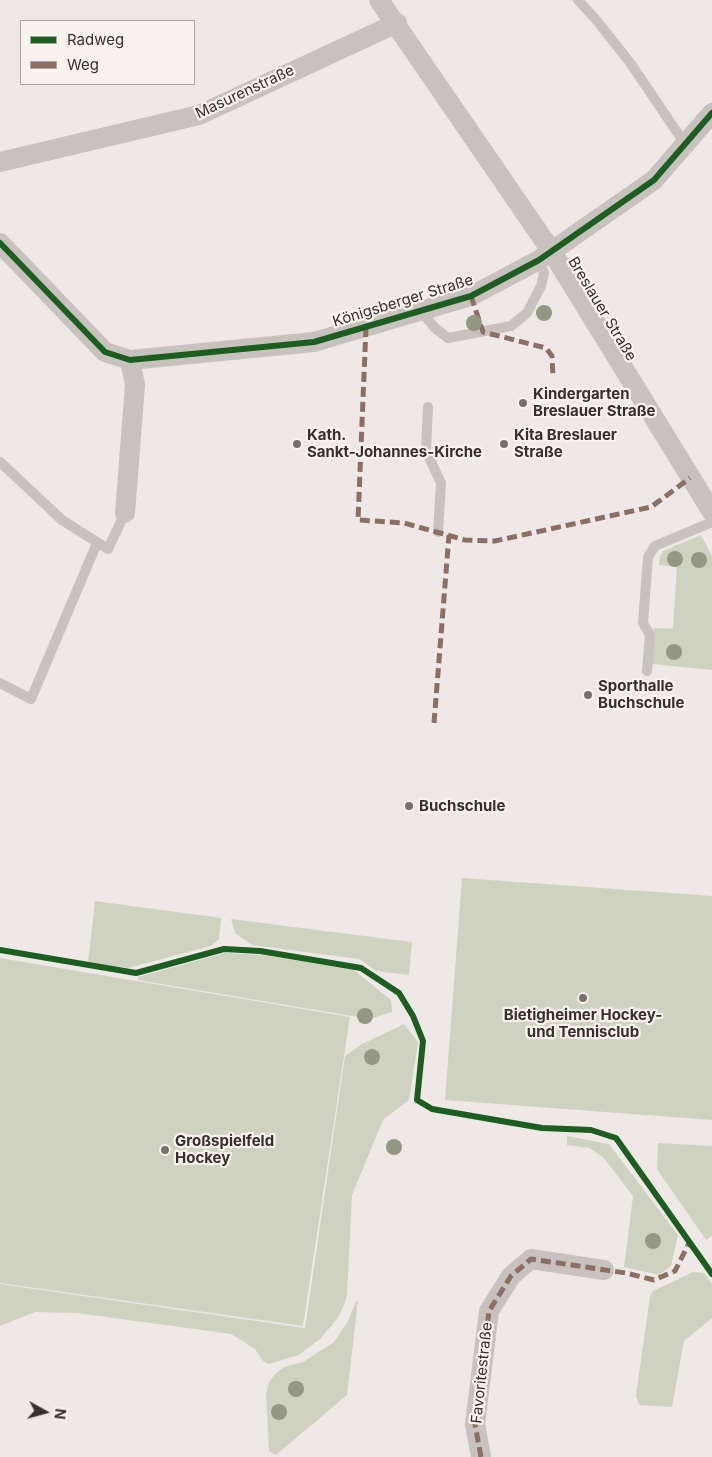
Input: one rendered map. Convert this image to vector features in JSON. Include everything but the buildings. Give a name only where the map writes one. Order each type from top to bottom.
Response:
[{"type":"street","name":"Breslauer Straße","points":[[379,0],[397,24],[712,512]]},
{"type":"street","name":"Masurenstraße","points":[[0,162],[199,115],[397,24]]},
{"type":"street","name":"Königsberger Straße","points":[[130,360],[314,342],[471,296],[546,256],[654,180],[712,113]]},
{"type":"street","points":[[0,243],[105,352],[130,360],[135,386],[126,513]]},
{"type":"street","name":"Favoritestraße","points":[[481,1457],[475,1424],[489,1311],[511,1276],[531,1259],[604,1270]]},
{"type":"lane","points":[[578,0],[631,64],[685,144]]},
{"type":"lane","points":[[421,311],[435,328],[448,338],[511,326],[527,313],[541,286],[546,256]]},
{"type":"lane","points":[[428,407],[426,451],[441,483],[438,532]]},
{"type":"lane","points":[[0,462],[62,520],[108,549],[126,513]]},
{"type":"lane","points":[[648,671],[650,636],[643,623],[648,557],[655,546],[712,522]]},
{"type":"lane","points":[[0,683],[31,699],[97,543]]},
{"type":"green space","points":[[701,535],[712,556],[712,670],[652,664],[654,628],[673,629],[677,567],[659,565],[660,557],[663,551]]},
{"type":"green space","name":"Bietigheimer Hockey- und Tennisclub","points":[[462,878],[712,896],[712,1120],[445,1100]]},
{"type":"green space","points":[[95,901],[221,918],[219,939],[211,946],[128,968],[88,963]]},
{"type":"green space","points":[[231,919],[412,942],[409,975],[376,971],[359,959],[252,945],[235,933]]},
{"type":"green space","points":[[225,953],[261,955],[354,970],[391,1000],[392,1012],[370,1019],[138,980],[138,977]]},
{"type":"green space","name":"Großspielfeld Hockey","points":[[0,958],[350,1017],[303,1326],[0,1283]]},
{"type":"green space","points":[[404,1024],[418,1042],[409,1100],[383,1120],[352,1195],[347,1295],[344,1305],[337,1319],[320,1339],[299,1355],[269,1364],[263,1361],[255,1349],[231,1334],[77,1313],[35,1312],[0,1326],[0,1284],[305,1328],[345,1056],[362,1044]]},
{"type":"green space","points":[[567,1136],[609,1144],[678,1235],[671,1266],[659,1275],[624,1267],[633,1196],[603,1157],[589,1148],[567,1145]]},
{"type":"green space","points":[[658,1143],[712,1146],[712,1236],[706,1240],[657,1169]]},
{"type":"green space","points":[[693,1272],[704,1273],[712,1284],[712,1318],[684,1341],[672,1407],[639,1405],[636,1396],[650,1296],[653,1291]]},
{"type":"green space","points":[[356,1301],[358,1301],[347,1395],[276,1455],[269,1451],[266,1395],[269,1382],[284,1367],[303,1362],[334,1342],[348,1321]]},
{"type":"marked path","points":[[471,296],[483,332],[546,348],[552,356],[553,376]]},
{"type":"marked path","points":[[366,327],[358,520],[404,523],[465,540],[495,541],[651,507],[690,478]]},
{"type":"marked path","points":[[434,723],[449,535]]},
{"type":"marked path","points":[[481,1457],[475,1424],[489,1311],[511,1276],[531,1259],[626,1273],[654,1280],[675,1271],[689,1243]]},
{"type":"cycle path","points":[[0,243],[105,352],[130,360],[314,342],[471,296],[539,260],[654,180],[712,113]]},
{"type":"cycle path","points":[[0,950],[136,973],[224,949],[260,951],[361,968],[399,993],[413,1016],[423,1041],[417,1100],[432,1109],[542,1128],[591,1130],[616,1138],[712,1274]]},
{"type":"place","name":"Kindergarten Breslauer Straße","points":[[523,403]]},
{"type":"place","name":"Kath. Sankt-Johannes-Kirche","points":[[297,444]]},
{"type":"place","name":"Kita Breslauer Straße","points":[[504,444]]},
{"type":"place","name":"Sporthalle Buchschule","points":[[588,695]]},
{"type":"place","name":"Buchschule","points":[[409,806]]},
{"type":"place","name":"Bietigheimer Hockey- und Tennisclub","points":[[583,998]]},
{"type":"place","name":"Großspielfeld Hockey","points":[[165,1150]]}]
